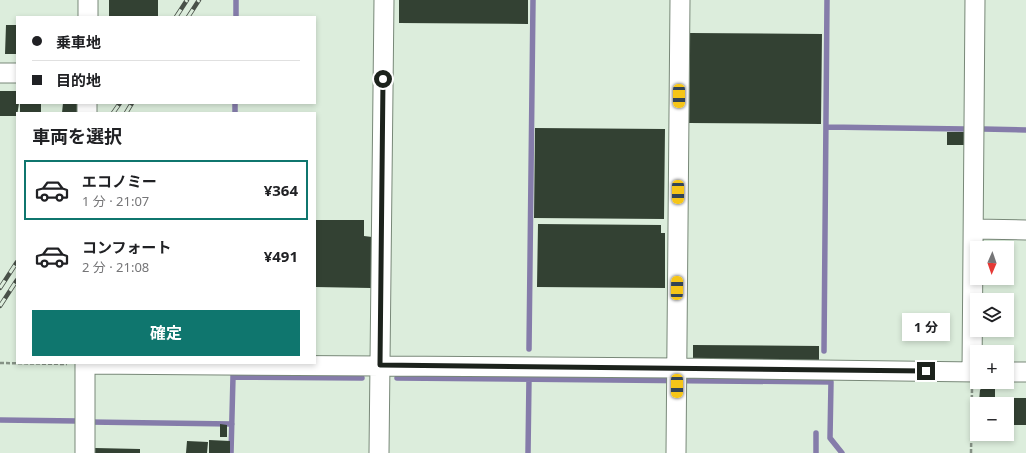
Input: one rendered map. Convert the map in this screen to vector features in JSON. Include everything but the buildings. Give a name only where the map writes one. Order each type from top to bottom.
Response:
[{"type":"street","points":[[88,0],[88,16]]},
{"type":"street","points":[[379,453],[384,0]]},
{"type":"street","points":[[676,453],[680,0]]},
{"type":"street","points":[[975,0],[975,345]]},
{"type":"street","points":[[0,73],[16,73]]},
{"type":"street","points":[[974,229],[1026,230]]},
{"type":"street","points":[[85,453],[85,364],[380,365],[677,376],[970,372]]},
{"type":"street","points":[[1014,372],[1026,372]]},
{"type":"path","points":[[0,363],[16,363]]},
{"type":"path","points":[[971,453],[974,389]]},
{"type":"waterway","points":[[236,0],[236,16]]},
{"type":"waterway","points":[[529,349],[533,0]]},
{"type":"waterway","points":[[824,351],[827,0]]},
{"type":"waterway","points":[[235,104],[235,112]]},
{"type":"waterway","points":[[826,127],[965,129]]},
{"type":"waterway","points":[[983,129],[1026,130]]},
{"type":"waterway","points":[[233,368],[233,377],[362,378]]},
{"type":"waterway","points":[[231,453],[233,377]]},
{"type":"waterway","points":[[397,378],[831,382],[830,438],[842,453]]},
{"type":"waterway","points":[[528,453],[529,379]]},
{"type":"waterway","points":[[0,420],[78,421]]},
{"type":"waterway","points":[[89,422],[232,424]]},
{"type":"waterway","points":[[816,433],[816,453]]},
{"type":"railway","points":[[177,16],[187,0]]},
{"type":"railway","points":[[189,16],[199,0]]},
{"type":"railway","points":[[114,112],[119,104]]},
{"type":"railway","points":[[127,112],[131,104]]},
{"type":"railway","points":[[0,288],[16,264]]},
{"type":"railway","points":[[0,306],[16,282]]},
{"type":"route","points":[[383,79],[380,365],[926,371]]}]
